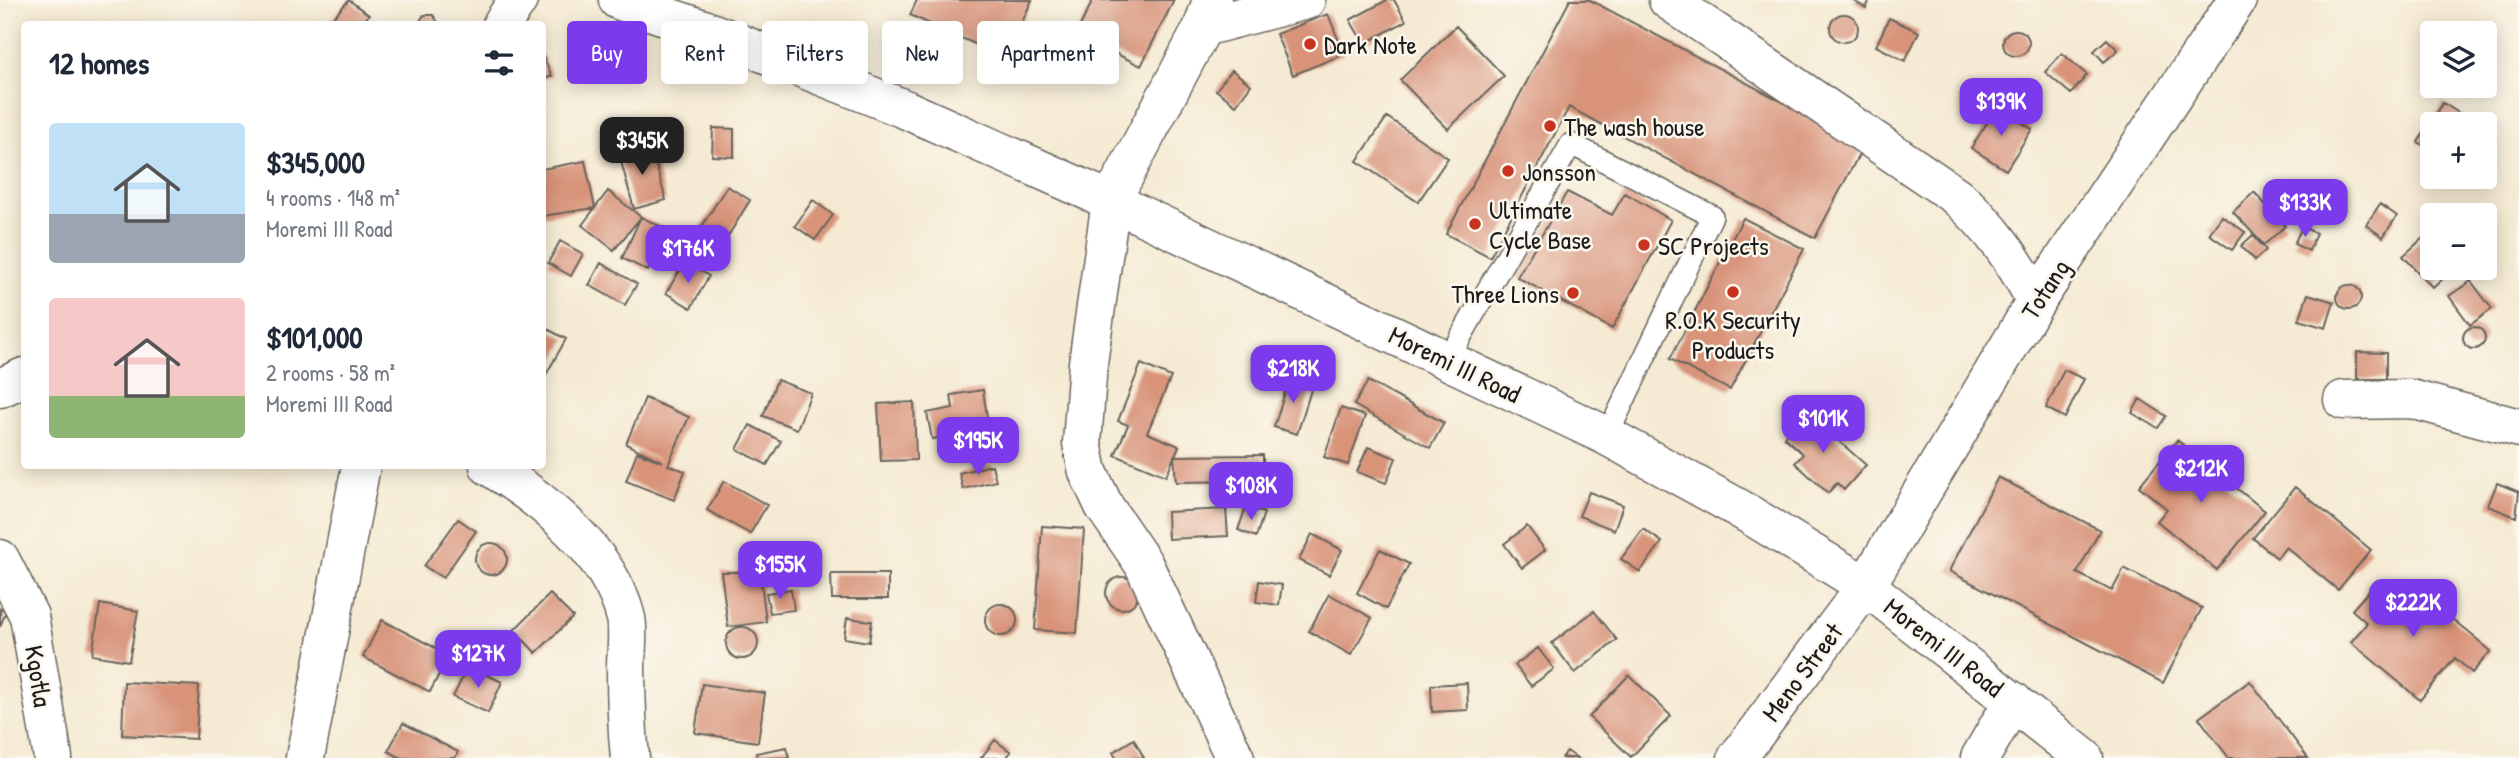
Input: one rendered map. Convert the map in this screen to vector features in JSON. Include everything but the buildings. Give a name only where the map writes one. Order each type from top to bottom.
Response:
[{"type":"street","points":[[504,21],[518,0]]},
{"type":"street","name":"Moremi III Road","points":[[618,0],[703,29],[908,110],[1111,201],[1607,436],[1740,509],[1866,586],[2084,758]]},
{"type":"street","points":[[1235,758],[1143,564],[1104,506],[1088,472],[1082,443],[1088,363],[1111,201],[1208,14],[1306,0]]},
{"type":"street","points":[[1668,0],[1956,196],[1982,219],[2008,250],[2036,301]]},
{"type":"street","name":"Totang","points":[[1866,586],[2036,301],[2237,0]]},
{"type":"street","points":[[0,388],[21,378]]},
{"type":"street","points":[[2343,400],[2410,399],[2519,428]]},
{"type":"street","points":[[305,758],[360,469]]},
{"type":"street","points":[[494,469],[517,483],[570,526],[608,576],[626,620],[627,720],[631,758]]},
{"type":"street","name":"Kgotla","points":[[0,559],[29,616],[53,758]]},
{"type":"street","name":"Meno Street","points":[[1737,758],[1866,586]]},
{"type":"street","points":[[1980,758],[2013,701]]},
{"type":"lane","points":[[1448,359],[1571,144],[1712,216],[1607,436]]},
{"type":"place","name":"Dark Note","points":[[1310,44]]},
{"type":"place","name":"The wash house","points":[[1550,126]]},
{"type":"place","name":"Jonsson","points":[[1508,171]]},
{"type":"place","name":"Ultimate Cycle Base","points":[[1475,224]]},
{"type":"place","name":"SC Projects","points":[[1644,245]]},
{"type":"place","name":"R.O.K Security Products","points":[[1733,292]]},
{"type":"place","name":"Three Lions","points":[[1573,293]]}]
